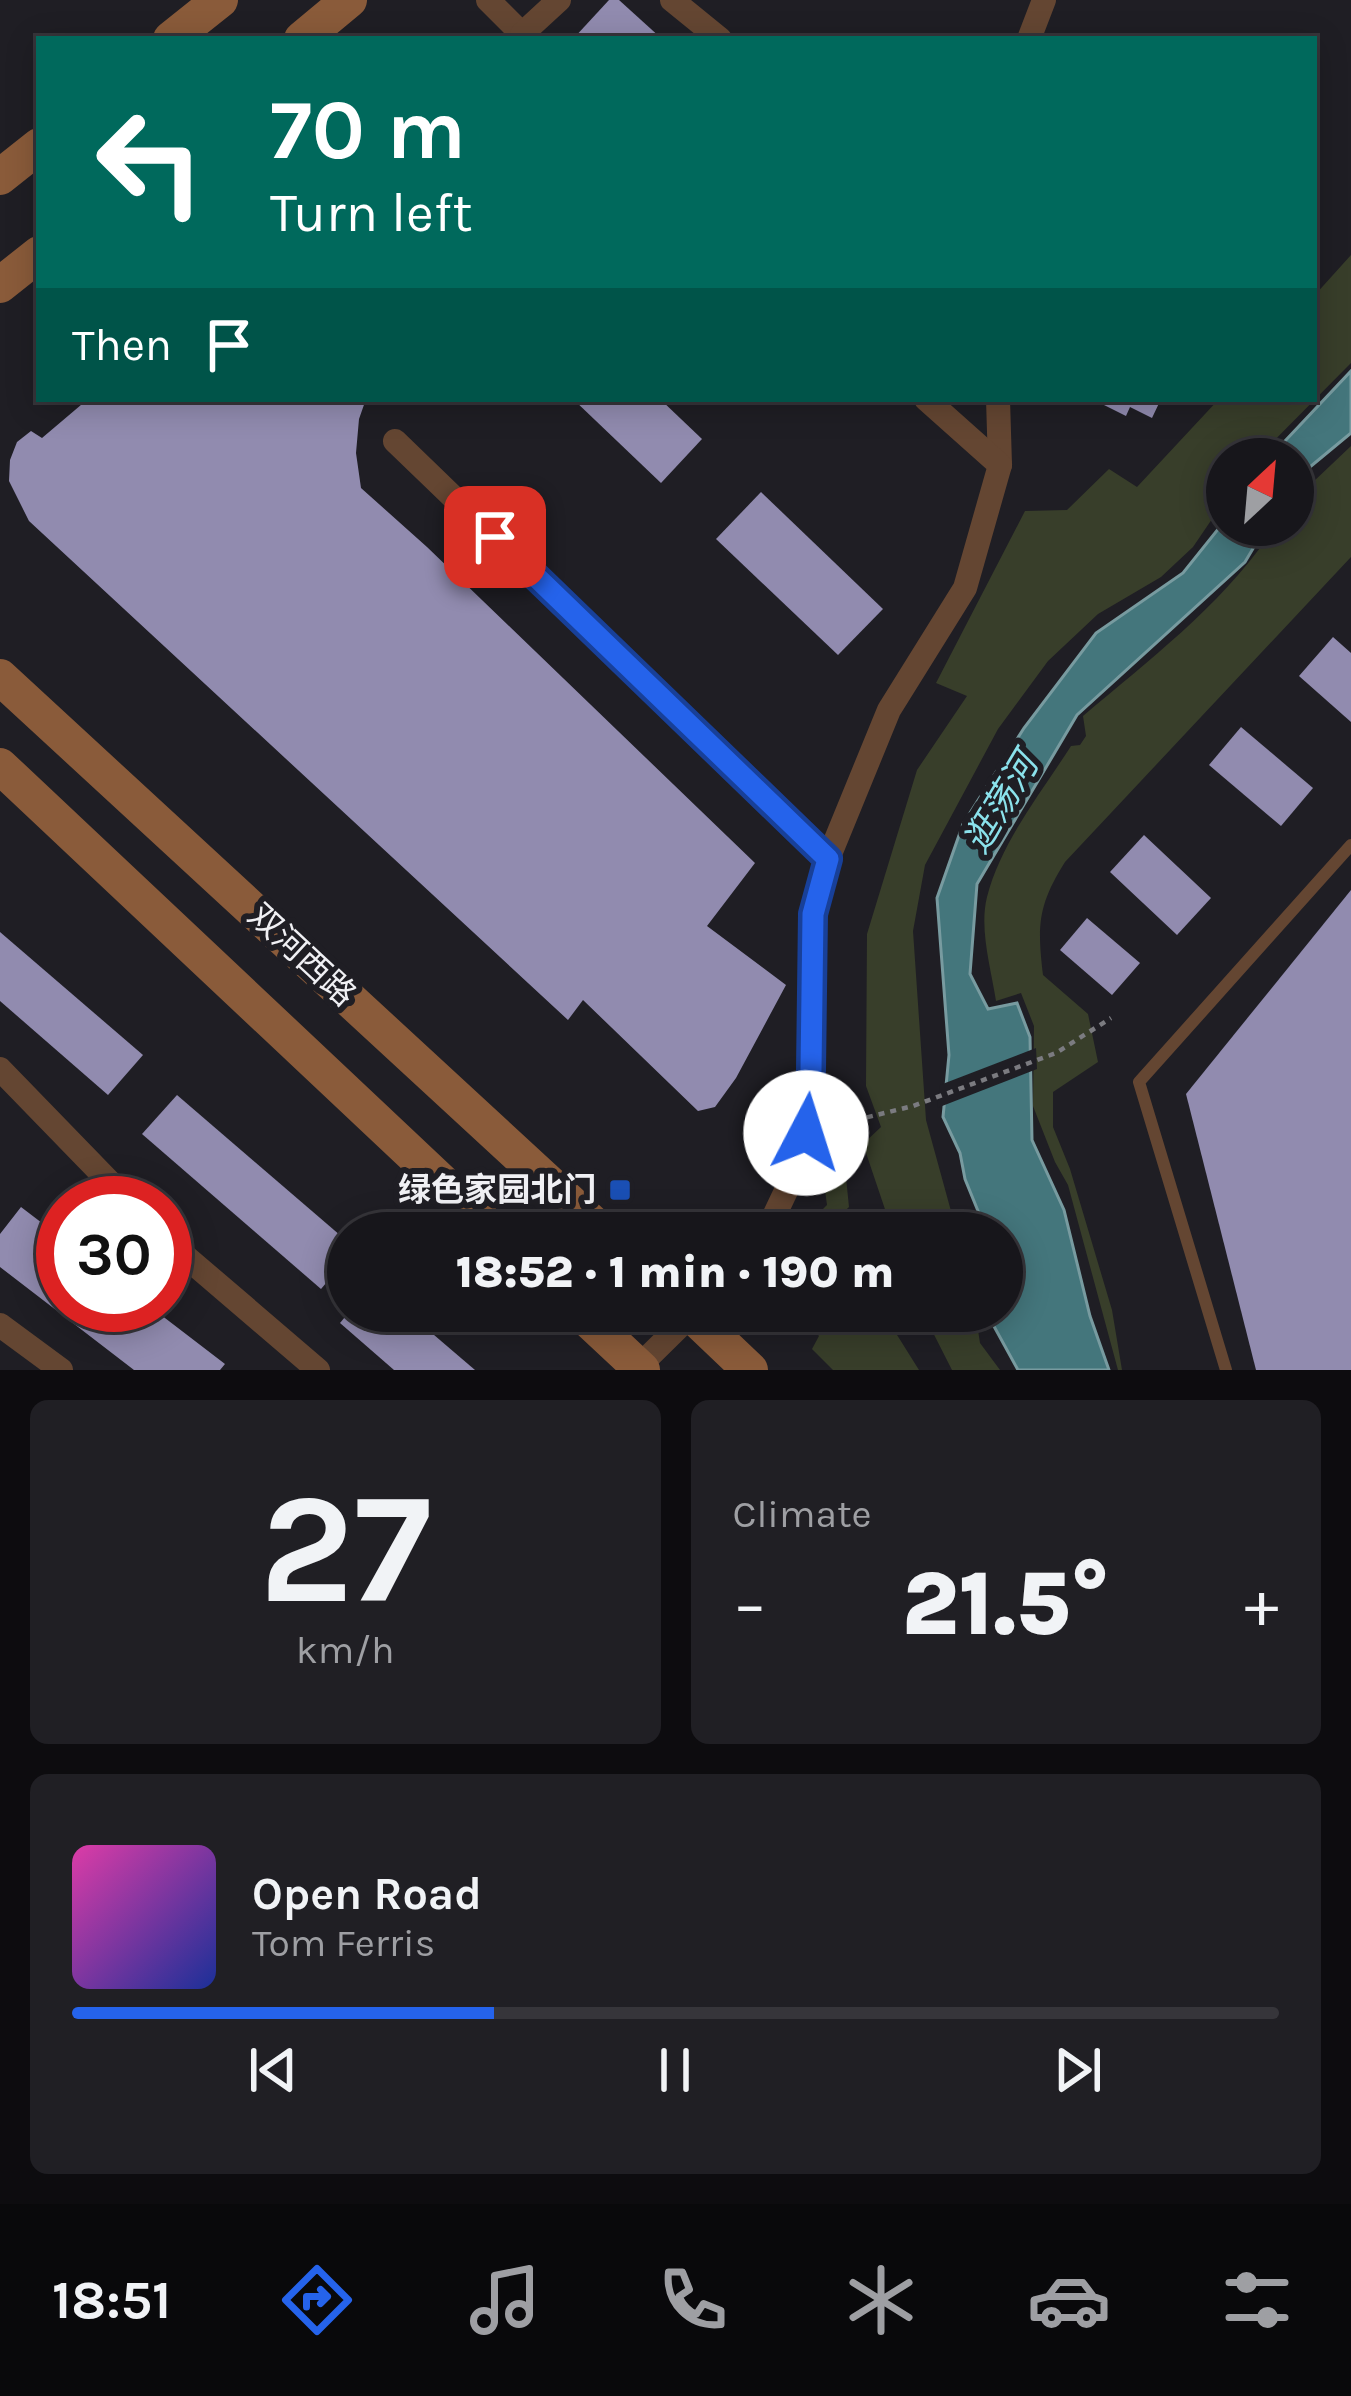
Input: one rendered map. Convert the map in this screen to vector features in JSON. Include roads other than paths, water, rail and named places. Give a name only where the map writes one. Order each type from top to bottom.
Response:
[{"type":"street","points":[[175,36],[220,0]]},
{"type":"street","points":[[306,36],[350,0]]},
{"type":"street","points":[[488,0],[524,36],[559,0]]},
{"type":"street","points":[[671,0],[716,36]]},
{"type":"street","points":[[1030,36],[1044,0]]},
{"type":"street","points":[[0,177],[36,148]]},
{"type":"street","points":[[0,286],[36,256]]},
{"type":"street","points":[[929,402],[1000,465]]},
{"type":"street","points":[[776,1212],[804,1153],[811,1070],[812,936],[828,859],[889,710],[964,588],[1000,465],[998,402]]},
{"type":"street","points":[[395,441],[828,859]]},
{"type":"street","name":"双河西路","points":[[0,677],[580,1212]]},
{"type":"street","name":"双河西路","points":[[0,766],[474,1212]]},
{"type":"street","points":[[0,1069],[104,1176]]},
{"type":"street","points":[[192,1262],[318,1370]]},
{"type":"street","points":[[0,1325],[61,1370]]},
{"type":"street","points":[[600,1332],[638,1369],[673,1332]]},
{"type":"street","points":[[712,1332],[750,1370]]},
{"type":"lane","points":[[1226,1370],[1139,1082],[1351,844]]},
{"type":"water","points":[[1351,371],[1351,433],[1314,464],[1314,438],[1288,438]]},
{"type":"water","name":"逛荡河","points":[[1206,544],[1255,546],[1245,562],[1077,715],[977,884],[970,974],[988,1009],[1017,1003],[1030,1037],[1032,1140],[1064,1210],[1090,1316],[1109,1370],[1018,1370],[997,1332],[1023,1332],[1023,1212],[978,1212],[943,1117],[949,1055],[937,898],[963,824],[1024,728],[1096,633],[1183,573]]},
{"type":"place","name":"绿色家园北门","points":[[620,1190]]}]
